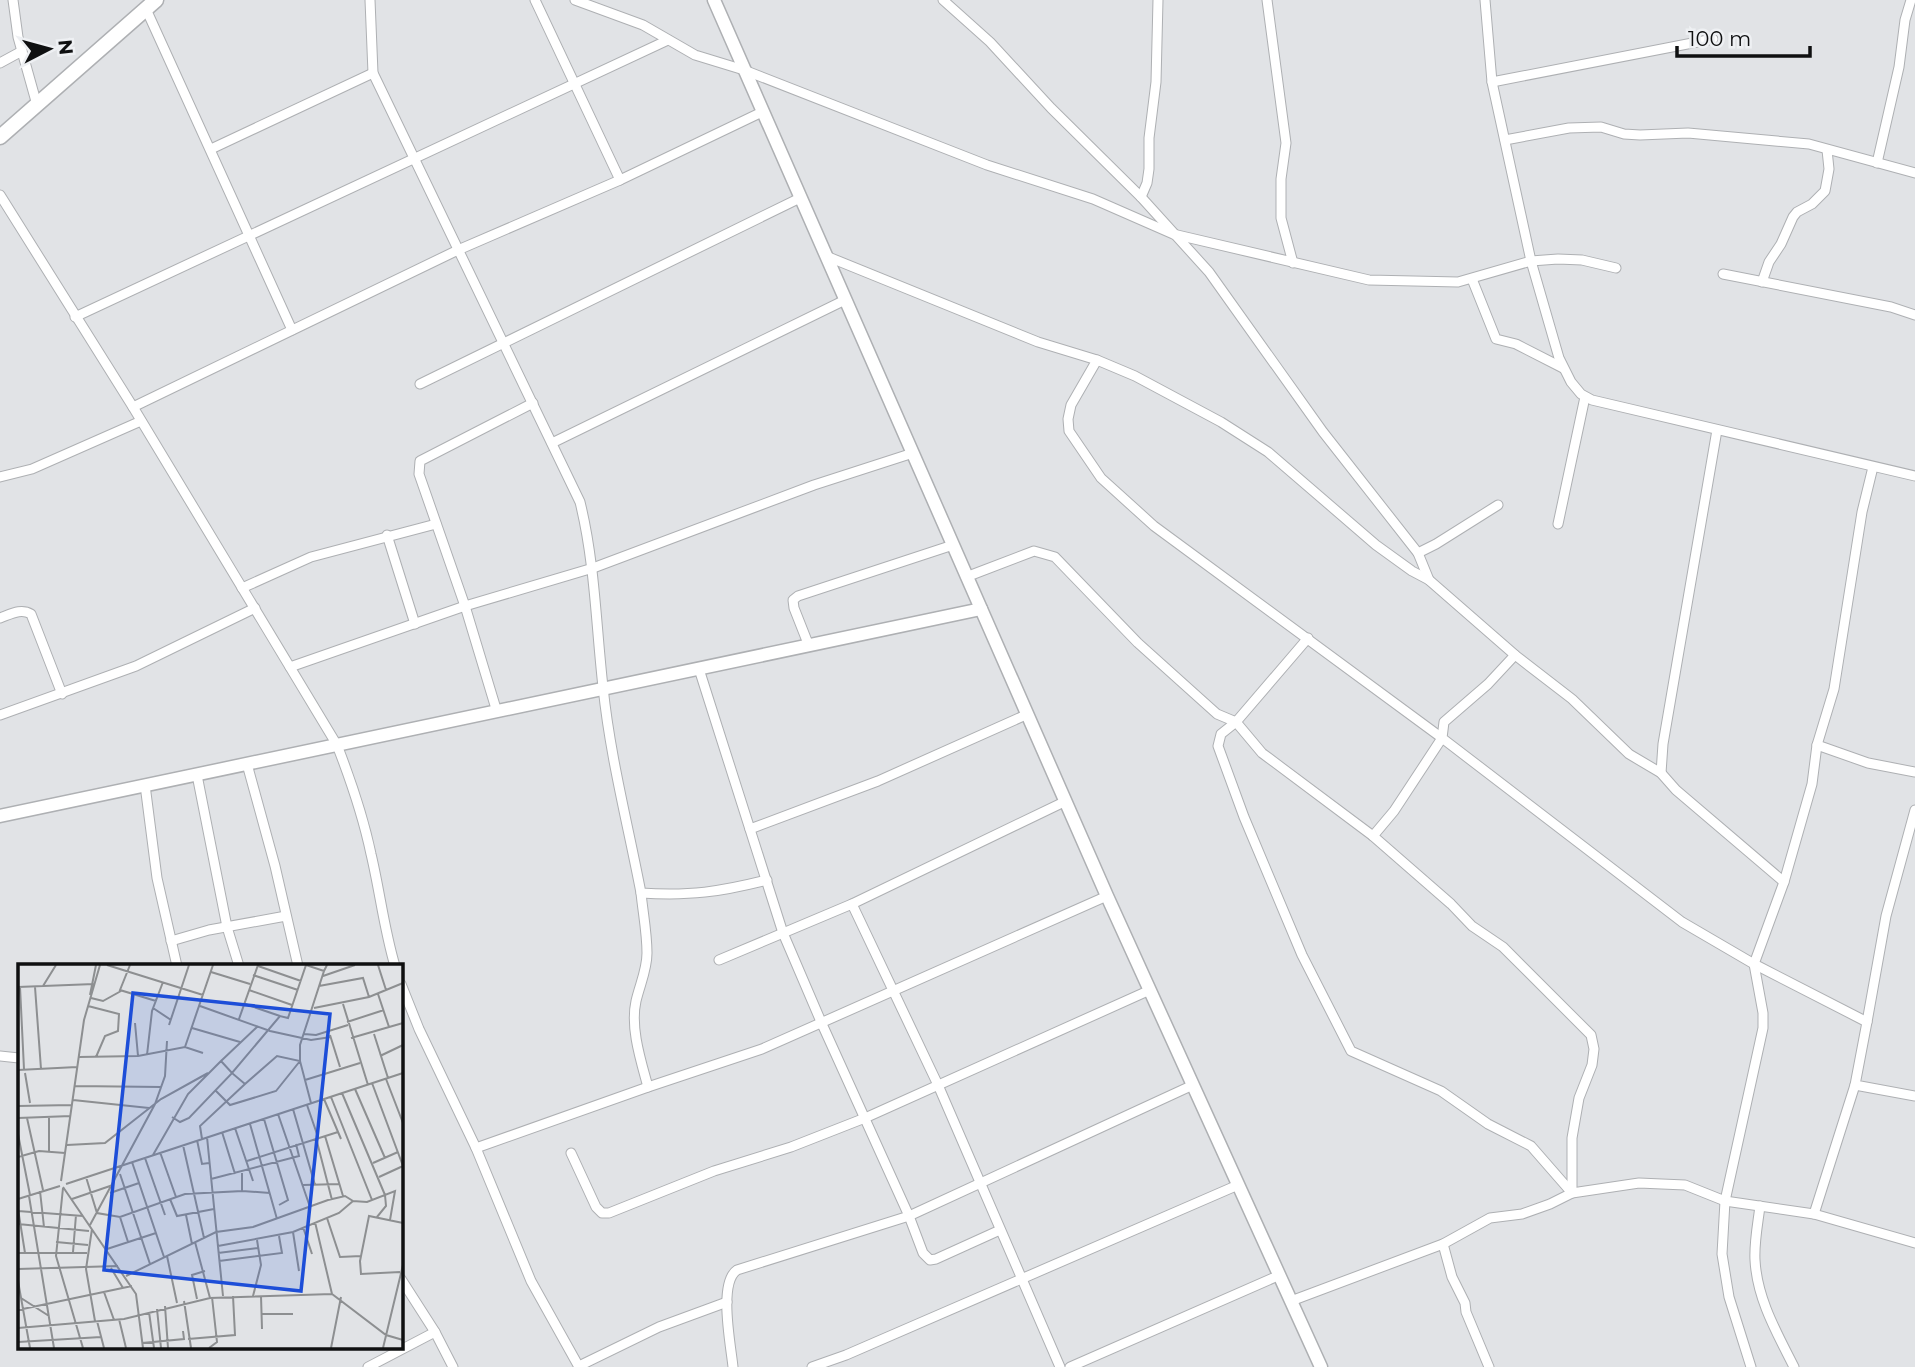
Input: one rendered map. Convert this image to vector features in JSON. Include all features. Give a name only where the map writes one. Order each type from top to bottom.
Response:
[{"type":"main road","points":[[714,0],[1107,896],[1321,1367]]},
{"type":"main road","points":[[0,137],[151,5]]},
{"type":"main road","points":[[0,816],[982,609]]},
{"type":"street","points":[[13,0],[22,51],[37,105]]},
{"type":"street","points":[[370,0],[373,73],[552,443],[579,502],[589,537],[603,690],[641,893],[647,954],[636,1002],[636,1020],[638,1049],[648,1087]]},
{"type":"street","points":[[535,0],[620,180]]},
{"type":"street","points":[[575,0],[588,2],[643,25],[695,55],[744,69],[987,165],[1093,199],[1173,234],[1368,280],[1458,282],[1531,261],[1582,260],[1616,268]]},
{"type":"street","points":[[943,0],[990,42],[1209,271],[1323,432],[1418,553],[1429,580]]},
{"type":"street","points":[[1141,197],[1149,169],[1149,138],[1156,82],[1158,0]]},
{"type":"street","points":[[1266,0],[1286,143],[1281,179],[1281,218],[1293,263]]},
{"type":"street","points":[[1485,0],[1492,82],[1531,261],[1559,358],[1571,382],[1585,397],[1592,400],[1915,476]]},
{"type":"street","points":[[1877,163],[1911,0]]},
{"type":"street","points":[[151,5],[211,149],[292,330]]},
{"type":"street","points":[[1492,82],[1713,39]]},
{"type":"street","points":[[75,317],[667,40]]},
{"type":"street","points":[[0,63],[22,51]]},
{"type":"street","points":[[211,149],[373,73]]},
{"type":"street","points":[[133,407],[458,250],[620,180],[762,112]]},
{"type":"street","points":[[1505,140],[1569,128],[1601,127],[1624,134],[1688,133],[1809,144],[1915,173]]},
{"type":"street","points":[[1762,282],[1769,262],[1782,244],[1793,217],[1825,191],[1829,169],[1827,150]]},
{"type":"street","points":[[0,195],[133,407],[337,745],[356,793],[394,964]]},
{"type":"street","points":[[420,384],[800,198]]},
{"type":"street","points":[[826,256],[1038,342],[1097,360],[1135,376],[1221,422],[1268,452],[1376,545],[1429,580],[1515,655],[1572,699],[1629,754],[1661,773],[1676,790],[1784,881]]},
{"type":"street","points":[[1723,274],[1915,314]]},
{"type":"street","points":[[1472,279],[1496,338],[1516,344],[1564,368]]},
{"type":"street","points":[[552,443],[845,300]]},
{"type":"street","points":[[1097,360],[1071,405],[1069,431],[1101,478],[1154,526],[1442,738],[1682,922],[1754,964],[1867,1022]]},
{"type":"street","points":[[1558,524],[1585,397]]},
{"type":"street","points":[[497,712],[465,606],[419,474],[420,461],[533,403]]},
{"type":"street","points":[[0,477],[32,469],[141,421]]},
{"type":"street","points":[[1661,773],[1663,744],[1717,430]]},
{"type":"street","points":[[290,667],[465,606],[593,568],[814,485],[913,453]]},
{"type":"street","points":[[1751,1367],[1729,1297],[1722,1254],[1725,1200],[1763,1028],[1754,964],[1784,881],[1812,784],[1817,745],[1833,689],[1862,512],[1874,467]]},
{"type":"street","points":[[1418,553],[1499,505]]},
{"type":"street","points":[[242,588],[312,557],[436,524]]},
{"type":"street","points":[[387,535],[415,624]]},
{"type":"street","points":[[809,646],[794,608],[793,600],[798,596],[953,545]]},
{"type":"street","points":[[966,576],[1034,551],[1055,557],[1139,643],[1217,714],[1236,722],[1262,753],[1373,836],[1451,904],[1472,926],[1503,947],[1591,1035],[1594,1049],[1592,1065],[1579,1098],[1572,1138],[1572,1193]]},
{"type":"street","points":[[0,715],[136,666],[254,608]]},
{"type":"street","points":[[0,618],[19,611],[31,614],[62,694]]},
{"type":"street","points":[[1308,638],[1236,722],[1221,734],[1218,746],[1302,955],[1351,1051],[1441,1091],[1488,1124],[1531,1146],[1572,1193]]},
{"type":"street","points":[[1373,836],[1394,811],[1442,738],[1444,722],[1488,684],[1515,655]]},
{"type":"street","points":[[699,669],[783,933],[923,1253],[930,1260],[1000,1230]]},
{"type":"street","points":[[750,829],[878,781],[1028,714]]},
{"type":"street","points":[[1817,745],[1868,763],[1915,772]]},
{"type":"street","points":[[247,764],[298,964]]},
{"type":"street","points":[[197,775],[227,927],[238,964]]},
{"type":"street","points":[[145,785],[157,878],[177,964]]},
{"type":"street","points":[[719,960],[852,904],[1066,801]]},
{"type":"street","points":[[1814,1214],[1855,1085],[1886,916],[1915,810]]},
{"type":"street","points":[[641,893],[682,896],[720,891],[767,880]]},
{"type":"street","points":[[476,1148],[762,1049],[1107,896]]},
{"type":"street","points":[[852,904],[938,1086],[1059,1364],[1047,1367]]},
{"type":"street","points":[[171,941],[286,916]]},
{"type":"street","points":[[402,987],[419,1030],[476,1148],[531,1281],[579,1366],[659,1327],[727,1302]]},
{"type":"street","points":[[571,1153],[596,1208],[602,1213],[609,1213],[714,1171],[791,1147],[864,1118],[1150,990]]},
{"type":"street","points":[[0,1056],[18,1058]]},
{"type":"street","points":[[733,1367],[727,1302],[728,1280],[737,1270],[909,1216],[1193,1085]]},
{"type":"street","points":[[1855,1085],[1915,1096]]},
{"type":"street","points":[[1291,1301],[1443,1244],[1490,1218],[1522,1214],[1572,1193],[1639,1183],[1685,1185],[1725,1200],[1814,1214],[1915,1242]]},
{"type":"street","points":[[812,1367],[846,1355],[1238,1185]]},
{"type":"street","points":[[1760,1206],[1755,1259],[1759,1289],[1772,1324],[1794,1367]]},
{"type":"street","points":[[1443,1244],[1452,1277],[1465,1303],[1466,1312],[1489,1367]]},
{"type":"street","points":[[1070,1367],[1280,1275]]},
{"type":"street","points":[[402,1281],[435,1332],[453,1367]]},
{"type":"street","points":[[402,1349],[435,1332]]},
{"type":"street","points":[[368,1367],[401,1350]]}]
